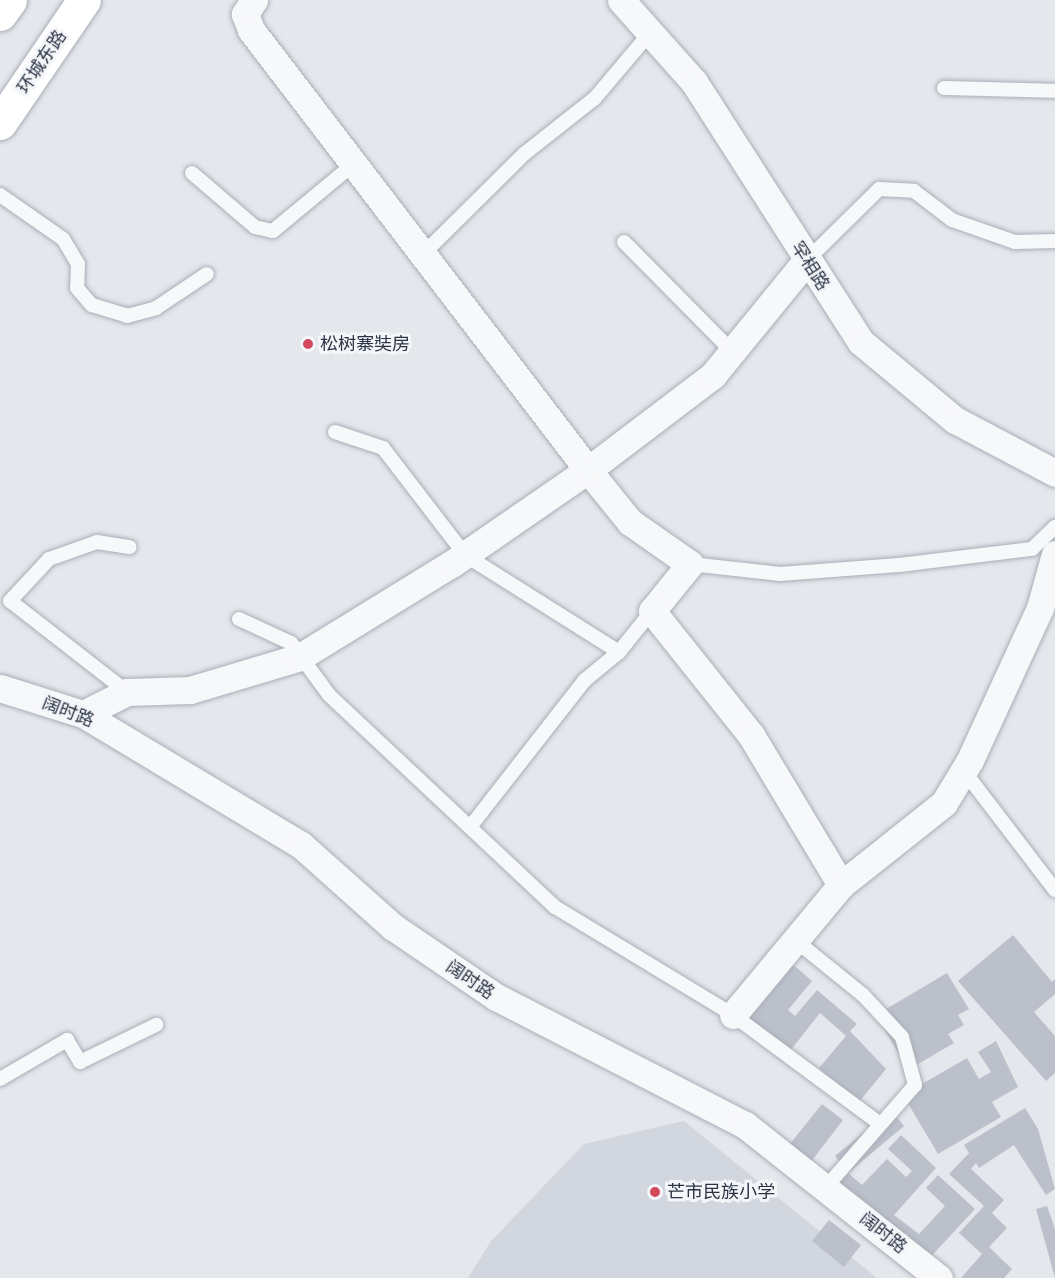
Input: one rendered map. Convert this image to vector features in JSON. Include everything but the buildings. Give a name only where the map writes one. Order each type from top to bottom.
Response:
[{"type":"main road","points":[[0,14],[10,0]]},
{"type":"main road","name":"环城东路","points":[[0,123],[84,0]]},
{"type":"street","points":[[254,0],[246,14],[251,30],[425,252],[588,470],[630,522],[690,564],[652,611],[751,735],[841,885]]},
{"type":"street","name":"罕相路","points":[[621,0],[694,82],[806,261],[861,342],[955,420],[1055,473]]},
{"type":"street","points":[[83,714],[127,693],[190,690],[300,657],[465,555],[588,470],[712,375],[806,261]]},
{"type":"street","points":[[733,1015],[841,885],[944,803],[964,771],[1048,612],[1055,554]]},
{"type":"street","name":"阔时路","points":[[6,698],[83,714],[301,845],[393,927],[496,997],[745,1125],[939,1278]]},
{"type":"lane","points":[[425,252],[524,154],[596,98],[650,33]]},
{"type":"lane","points":[[944,88],[1055,91]]},
{"type":"lane","points":[[192,172],[255,227],[273,231],[355,163]]},
{"type":"lane","points":[[806,261],[879,189],[914,191],[952,220],[1015,242],[1055,241]]},
{"type":"lane","points":[[0,195],[63,239],[78,264],[77,288],[92,305],[127,316],[156,308],[207,274]]},
{"type":"lane","points":[[624,242],[732,351]]},
{"type":"lane","points":[[335,432],[383,448],[465,555],[619,652]]},
{"type":"lane","points":[[690,564],[780,574],[899,566],[1032,549],[1055,527]]},
{"type":"lane","points":[[127,693],[10,601],[48,559],[97,542],[130,547]]},
{"type":"lane","points":[[470,826],[585,680],[619,652],[652,611]]},
{"type":"lane","points":[[239,620],[291,643],[329,695],[555,907],[733,1015],[879,1123]]},
{"type":"lane","points":[[964,771],[1055,890]]},
{"type":"lane","points":[[795,940],[863,995],[902,1036],[915,1085],[879,1123],[825,1188]]},
{"type":"lane","points":[[0,1080],[67,1041],[80,1062],[156,1025]]},
{"type":"shaded area","name":"芒市民族小学","points":[[684,1121],[877,1278],[468,1278],[491,1241],[584,1144]]},
{"type":"place","name":"松树寨奘房","points":[[308,344]]},
{"type":"place","name":"芒市民族小学","points":[[655,1192]]}]
